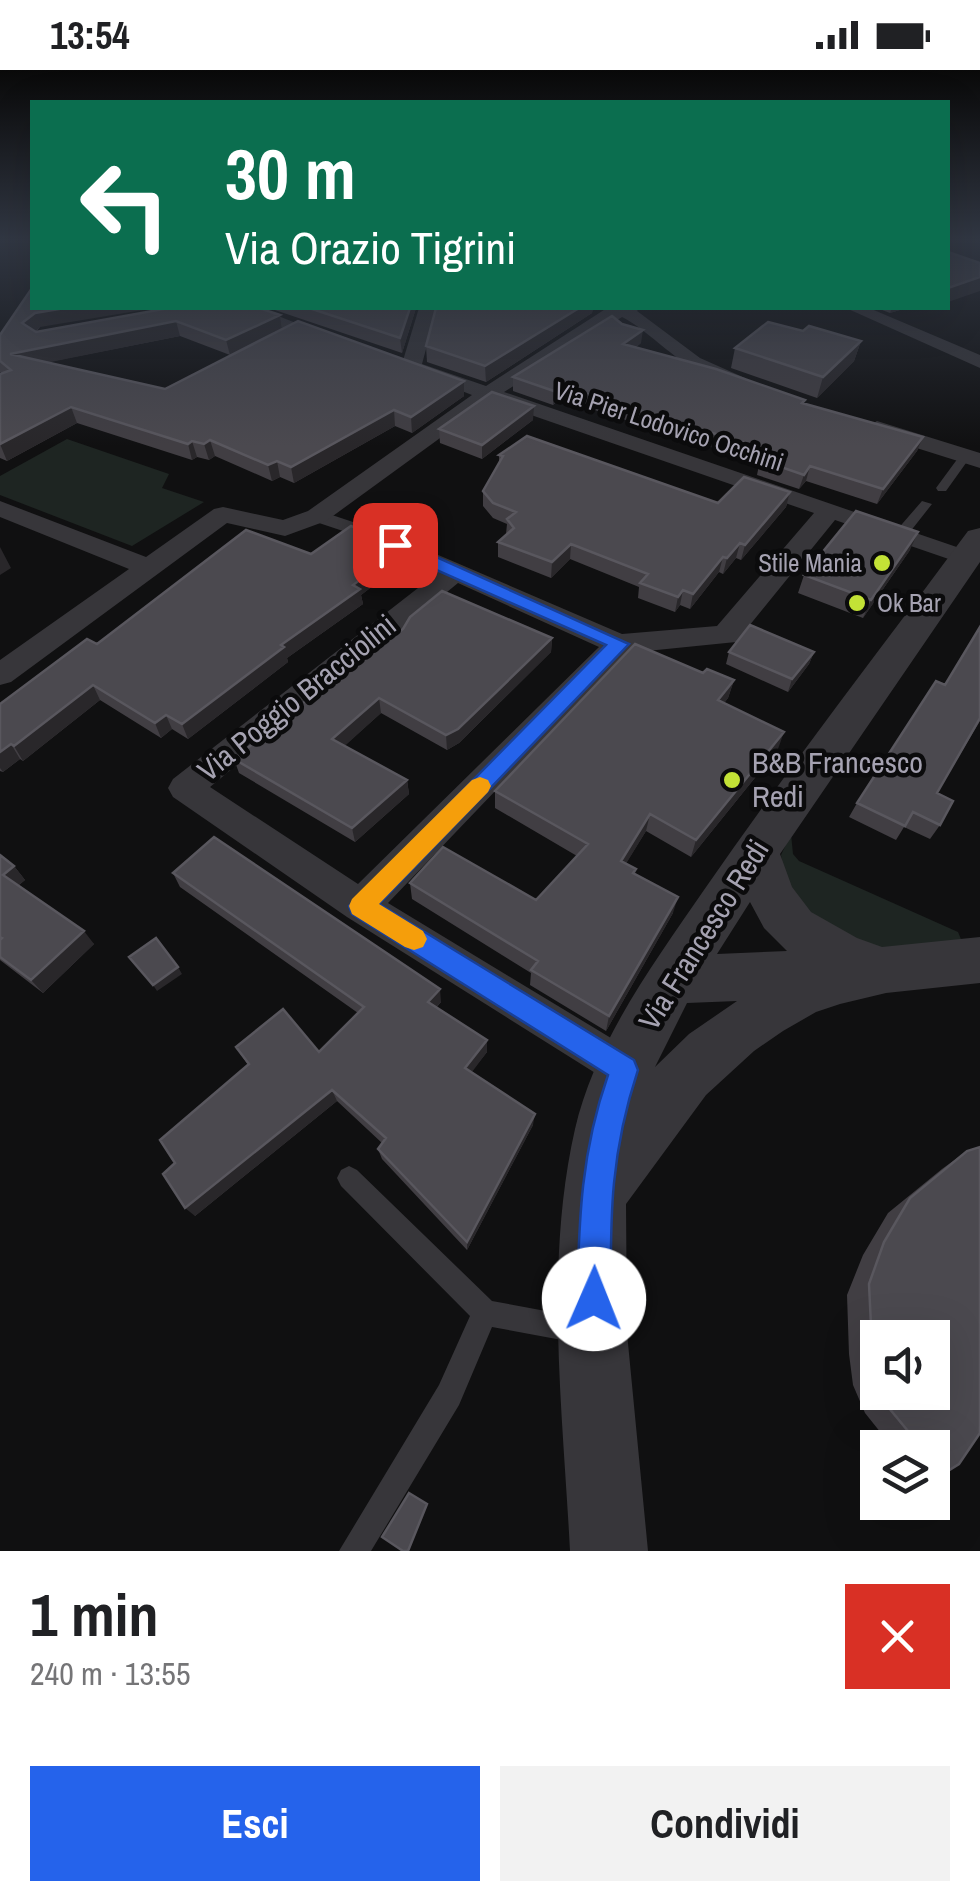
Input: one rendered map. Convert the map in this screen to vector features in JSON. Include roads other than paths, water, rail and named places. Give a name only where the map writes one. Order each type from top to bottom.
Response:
[{"type":"street","points":[[247,310],[289,334],[354,348]]},
{"type":"street","name":"Via Pier Lodovico Occhini","points":[[427,310],[402,364],[901,534],[974,548]]},
{"type":"street","points":[[0,675],[223,514],[285,528],[317,516],[487,394],[621,310]]},
{"type":"street","points":[[625,310],[693,362],[760,390]]},
{"type":"street","points":[[860,310],[980,362]]},
{"type":"street","points":[[854,420],[973,458]]},
{"type":"street","points":[[0,508],[148,567]]},
{"type":"street","points":[[317,516],[364,532],[619,644],[726,635],[831,510]]},
{"type":"street","name":"Via Francesco Redi","points":[[609,1551],[594,1333],[595,1196],[605,1126],[624,1070],[672,980],[756,852],[974,548]]},
{"type":"street","name":"Via Poggio Bracciolini","points":[[361,906],[185,788],[456,571]]},
{"type":"street","points":[[619,644],[361,906],[624,1070]]},
{"type":"street","points":[[756,852],[776,908],[798,933],[838,954],[886,970]]},
{"type":"street","points":[[672,980],[886,970],[980,960]]},
{"type":"street","points":[[595,1196],[650,1114],[708,1050],[800,994],[886,970]]},
{"type":"lane","points":[[942,488],[973,458]]},
{"type":"lane","points":[[901,534],[926,504]]},
{"type":"lane","points":[[348,1178],[485,1314],[594,1333]]},
{"type":"lane","points":[[354,1551],[449,1395],[485,1314]]},
{"type":"place","name":"Stile Mania","points":[[882,563]]},
{"type":"place","name":"Ok Bar","points":[[857,603]]},
{"type":"place","name":"B&B Francesco Redi","points":[[732,780]]}]
